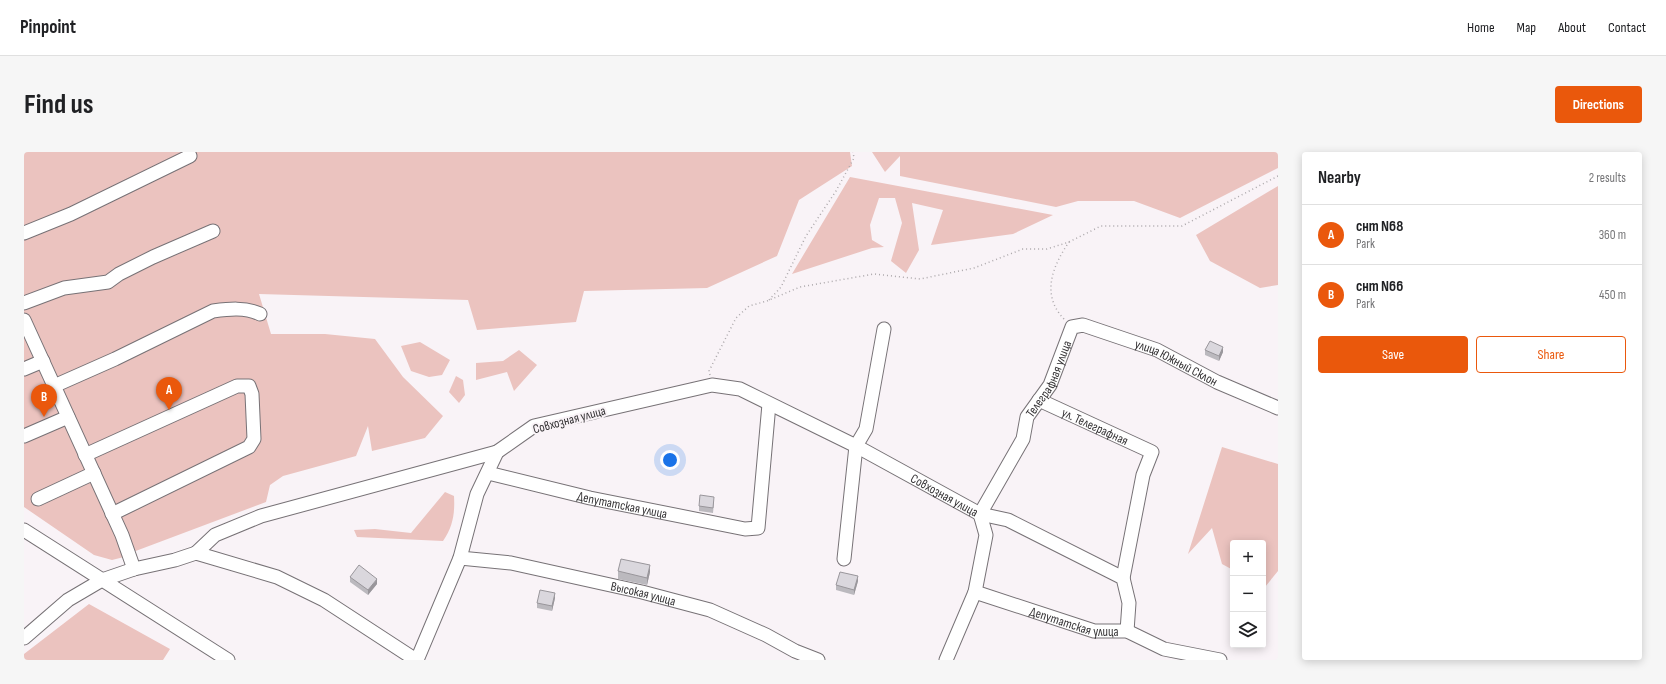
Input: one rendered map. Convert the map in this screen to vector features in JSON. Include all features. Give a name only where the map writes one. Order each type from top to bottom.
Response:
[{"type":"street","points":[[24,233],[71,214],[190,156]]},
{"type":"street","points":[[24,303],[64,288],[108,282],[119,274],[153,257],[213,231]]},
{"type":"street","points":[[54,386],[115,359],[213,311],[231,308],[254,311],[260,314]]},
{"type":"street","points":[[24,320],[94,473],[134,569]]},
{"type":"street","name":"улица Южный Склон","points":[[1072,327],[1083,325],[1157,350],[1217,382],[1278,408]]},
{"type":"street","name":"Телеграфная улица","points":[[980,514],[1023,439],[1026,417],[1050,385],[1072,327]]},
{"type":"street","points":[[844,559],[856,446],[866,429],[884,329]]},
{"type":"street","points":[[24,369],[43,361]]},
{"type":"street","name":"Совхозная улица","points":[[497,452],[534,426],[712,385],[740,390],[856,446],[980,514],[1008,520],[1123,578]]},
{"type":"street","points":[[85,455],[237,386],[249,386],[252,394],[254,439],[249,447],[112,514]]},
{"type":"street","name":"ул. Телеграфная","points":[[1039,400],[1152,452],[1143,475],[1123,578]]},
{"type":"street","name":"Депутатская улица","points":[[488,473],[590,498],[745,529],[758,528],[769,404]]},
{"type":"street","points":[[24,436],[68,417]]},
{"type":"street","points":[[196,552],[277,577],[317,596],[417,660],[460,558],[477,494],[497,452]]},
{"type":"street","points":[[24,638],[68,600],[102,580],[134,569],[175,560],[196,552],[215,535],[261,516],[497,452]]},
{"type":"street","points":[[38,499],[94,473]]},
{"type":"street","points":[[946,660],[975,592],[986,535],[980,514]]},
{"type":"street","points":[[24,530],[228,660]]},
{"type":"street","name":"Высокая улица","points":[[460,558],[511,563],[642,592],[710,610],[766,635],[795,651],[818,660]]},
{"type":"street","points":[[1123,578],[1129,603],[1127,630]]},
{"type":"street","name":"Депутатская улица","points":[[975,592],[1094,631],[1127,630],[1162,655],[1220,660]]},
{"type":"path","points":[[767,301],[781,287],[806,236],[836,191],[854,158],[853,152]]},
{"type":"path","points":[[712,385],[709,371],[736,318],[750,306],[767,301],[800,286],[874,274],[920,279],[974,268],[1023,249],[1047,249],[1069,242],[1101,226],[1182,226],[1278,176]]},
{"type":"path","points":[[1069,242],[1058,258],[1050,285],[1056,310],[1072,327]]},
{"type":"shaded area","points":[[24,152],[850,152],[852,166],[799,200],[777,256],[707,288],[584,291],[576,322],[477,330],[468,300],[259,294],[271,334],[325,334],[375,339],[403,377],[443,416],[425,438],[372,451],[368,426],[356,456],[283,476],[270,485],[266,502],[133,552],[24,312]]},
{"type":"shaded area","points":[[872,152],[1278,152],[1278,168],[1180,218],[1134,201],[1078,201],[1056,207],[900,176],[900,156],[885,172]]},
{"type":"shaded area","points":[[850,177],[1053,215],[1013,234],[931,245],[943,210],[912,203],[919,250],[906,273],[891,261],[902,223],[895,198],[879,198],[870,225],[872,240],[884,247],[872,248],[792,274]]},
{"type":"shaded area","points":[[1278,186],[1278,285],[1260,288],[1210,261],[1196,235]]},
{"type":"shaded area","points":[[24,326],[128,556],[112,560],[94,555],[24,507]]},
{"type":"shaded area","points":[[420,342],[450,360],[442,375],[429,377],[411,371],[401,346]]},
{"type":"shaded area","points":[[519,350],[537,365],[514,391],[507,372],[476,380],[476,363],[503,361]]},
{"type":"shaded area","points":[[456,376],[463,380],[465,395],[459,403],[449,392]]},
{"type":"shaded area","points":[[1222,447],[1278,464],[1278,571],[1266,586],[1266,540],[1230,540],[1230,568],[1222,564],[1212,528],[1188,554]]},
{"type":"shaded area","points":[[445,492],[454,496],[454,508],[453,520],[443,541],[357,537],[354,530],[375,529],[411,533]]},
{"type":"shaded area","points":[[89,604],[170,649],[163,660],[24,660],[24,654]]},
{"type":"building","points":[[1210,341],[1223,347],[1219,356],[1205,350]]},
{"type":"building","points":[[700,495],[714,497],[713,508],[699,506]]},
{"type":"building","points":[[621,559],[650,565],[647,578],[618,571]]},
{"type":"building","points":[[359,565],[377,579],[368,590],[350,577]]},
{"type":"building","points":[[840,572],[858,576],[854,590],[836,585]]},
{"type":"building","points":[[540,590],[555,593],[552,606],[537,603]]},
{"type":"place","name":"снт N68","points":[[169,410]]},
{"type":"place","name":"снт N66","points":[[44,417]]}]
